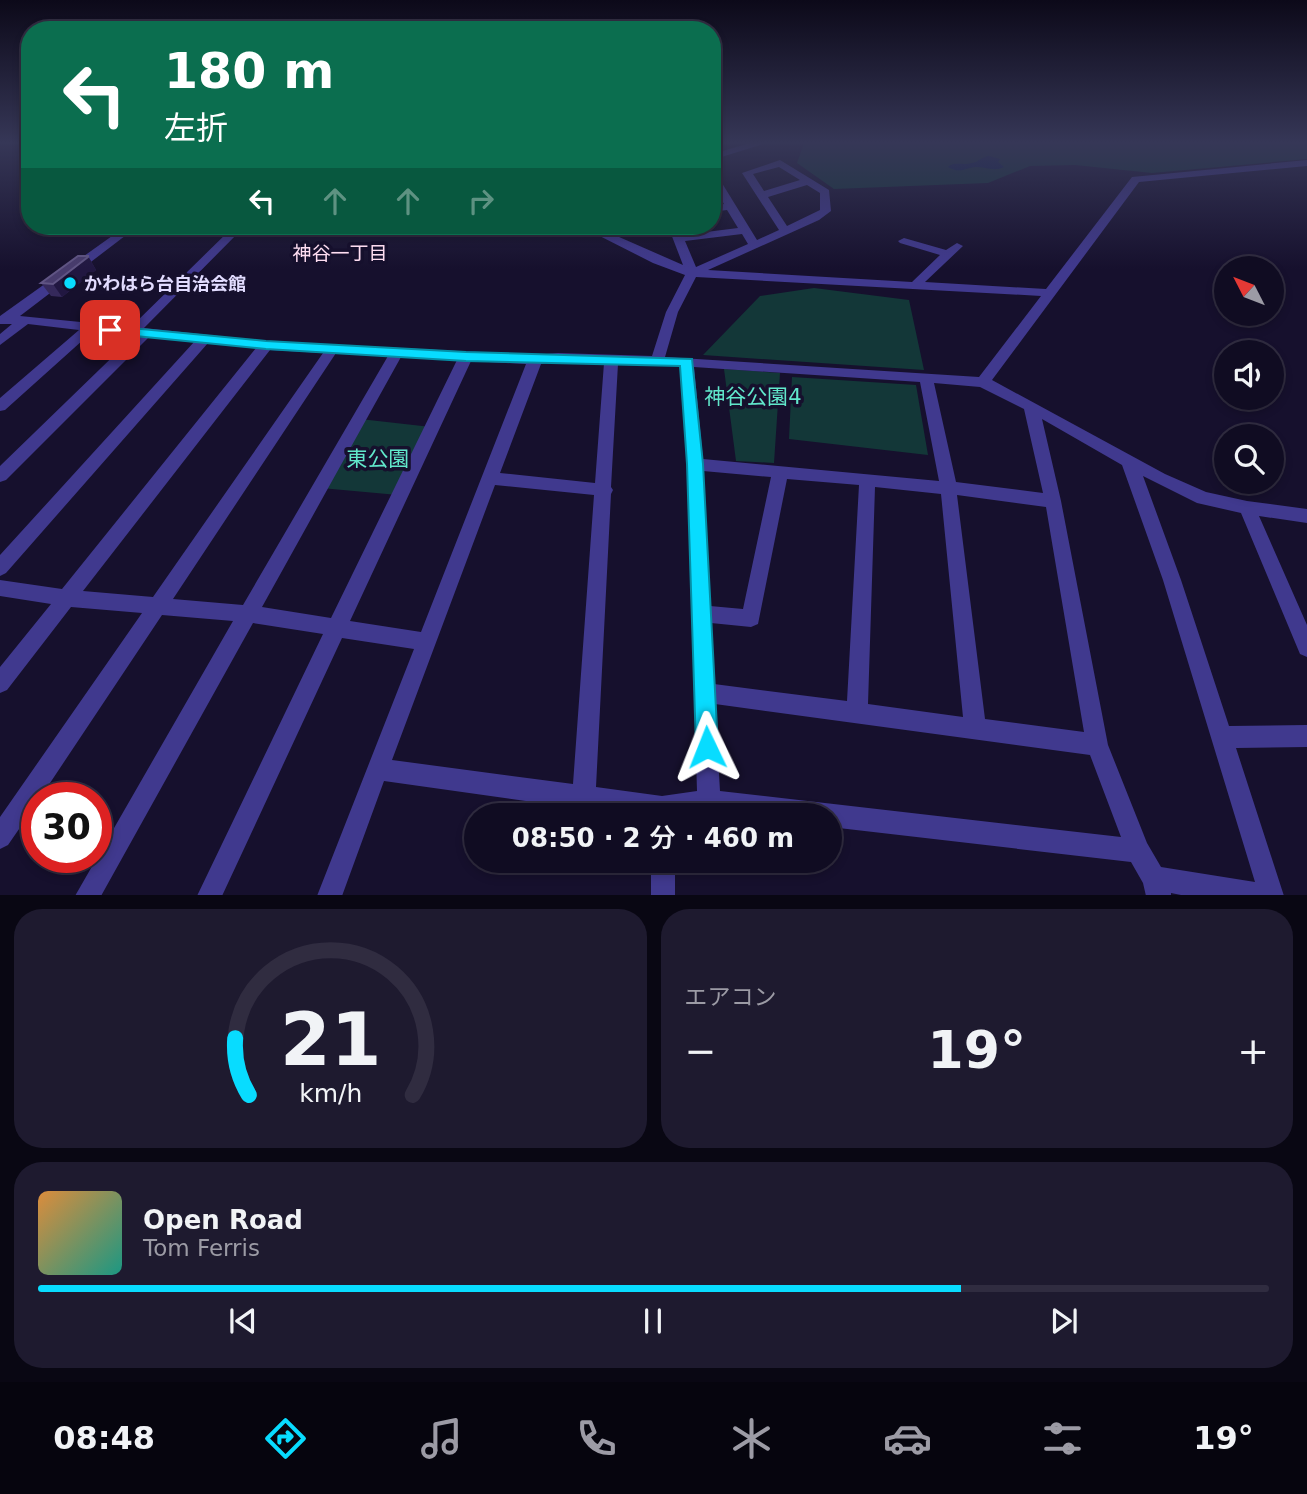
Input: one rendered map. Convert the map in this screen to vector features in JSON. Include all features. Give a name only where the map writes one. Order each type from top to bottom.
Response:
[{"type":"street","points":[[754,185],[785,230]]},
{"type":"street","points":[[761,197],[797,185]]},
{"type":"street","points":[[657,361],[673,312],[692,273],[826,211],[825,192],[814,185]]},
{"type":"street","points":[[983,382],[1132,185]]},
{"type":"street","points":[[721,191],[754,245]]},
{"type":"street","points":[[721,208],[731,206]]},
{"type":"street","points":[[721,233],[745,230]]},
{"type":"street","points":[[3,320],[121,235]]},
{"type":"street","points":[[0,476],[231,235]]},
{"type":"street","points":[[605,235],[692,273],[1050,293]]},
{"type":"street","points":[[676,235],[692,273]]},
{"type":"street","points":[[678,239],[708,235]]},
{"type":"street","points":[[904,241],[953,250],[915,285]]},
{"type":"street","points":[[3,320],[266,345],[535,360],[558,357],[687,362],[983,382],[1159,478],[1203,498],[1247,508],[1307,516]]},
{"type":"street","points":[[0,341],[25,320]]},
{"type":"street","points":[[0,406],[89,328]]},
{"type":"street","points":[[0,568],[204,339]]},
{"type":"street","points":[[0,683],[266,345]]},
{"type":"street","points":[[0,837],[332,348]]},
{"type":"street","points":[[87,895],[397,352]]},
{"type":"street","points":[[209,895],[466,356]]},
{"type":"street","points":[[329,895],[535,360]]},
{"type":"street","points":[[584,796],[611,360]]},
{"type":"street","points":[[687,362],[695,464],[709,801]]},
{"type":"street","points":[[926,378],[947,486],[975,729]]},
{"type":"street","points":[[1031,406],[1053,501],[1097,745],[1138,852],[1157,887],[1266,895]]},
{"type":"street","points":[[1129,461],[1172,580],[1272,895]]},
{"type":"street","points":[[695,464],[867,482],[947,486],[1053,501]]},
{"type":"street","points":[[702,614],[751,618],[780,473]]},
{"type":"street","points":[[490,478],[605,490]]},
{"type":"street","points":[[857,713],[867,482]]},
{"type":"street","points":[[1247,508],[1307,648]]},
{"type":"street","points":[[0,588],[66,598],[249,614],[426,642]]},
{"type":"street","points":[[706,693],[1097,745]]},
{"type":"street","points":[[1222,737],[1307,736]]},
{"type":"street","points":[[377,769],[584,796],[618,803]]},
{"type":"street","points":[[700,803],[709,801],[1138,852]]},
{"type":"street","points":[[663,873],[663,895]]},
{"type":"green space","points":[[828,185],[943,185],[834,189]]},
{"type":"green space","points":[[814,288],[909,300],[924,370],[703,355],[760,296]]},
{"type":"green space","name":"神谷公園4","points":[[724,369],[780,373],[774,463],[736,461]]},
{"type":"green space","points":[[792,377],[916,385],[928,455],[789,439]]},
{"type":"green space","name":"東公園","points":[[360,419],[431,427],[398,495],[321,488]]},
{"type":"building","points":[[78,256],[88,257],[53,284],[41,283]]},
{"type":"place","name":"かわはら台自治会館","points":[[70,283]]},
{"type":"district","name":"神谷一丁目","points":[[340,253]]},
{"type":"route","points":[[110,330],[266,345],[535,360],[558,357],[687,362],[695,464],[707,747]]}]
